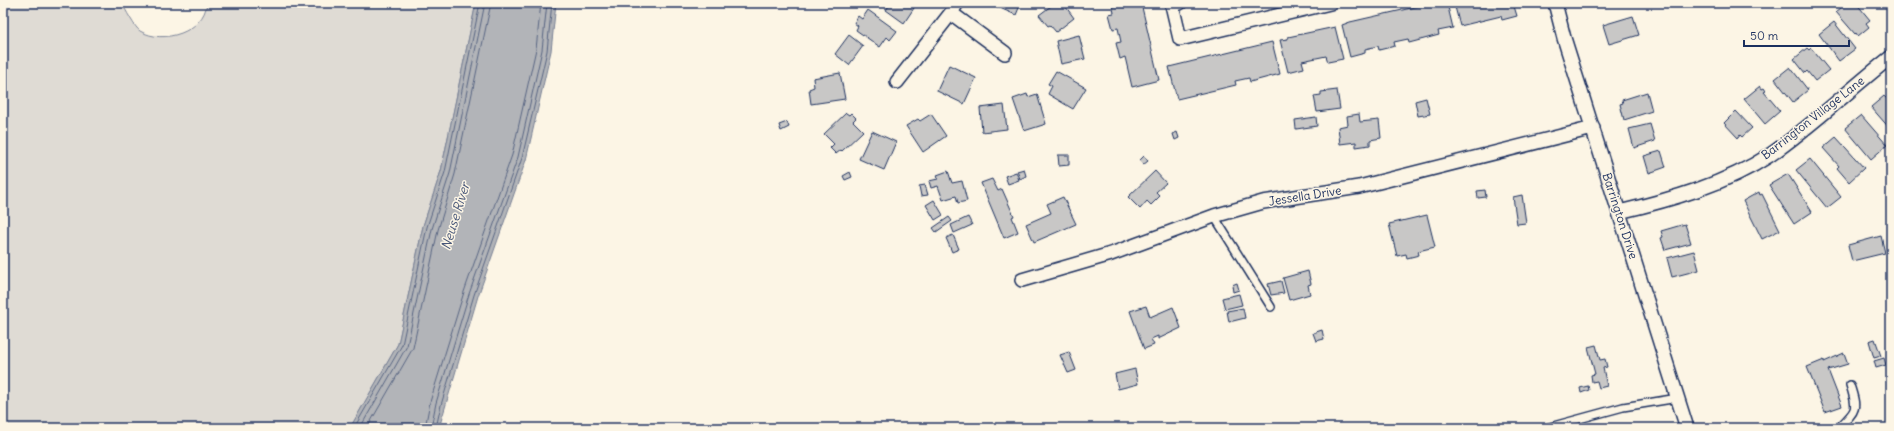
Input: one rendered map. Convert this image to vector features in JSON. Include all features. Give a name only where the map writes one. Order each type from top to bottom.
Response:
[{"type":"street","points":[[1180,3],[1172,5],[1180,39],[1330,3]]},
{"type":"street","name":"Barrington Drive","points":[[1555,3],[1592,128],[1687,428]]},
{"type":"street","points":[[898,82],[954,8],[1006,53]]},
{"type":"street","name":"Barrington Village Lane","points":[[1619,212],[1703,187],[1748,168],[1790,140],[1891,57]]},
{"type":"street","name":"Jessella Drive","points":[[1022,280],[1111,254],[1214,216],[1263,202],[1359,187],[1592,128]]},
{"type":"lane","points":[[1214,216],[1271,307]]},
{"type":"lane","points":[[1838,428],[1854,413],[1856,403],[1850,385]]},
{"type":"lane","points":[[1546,428],[1623,407],[1678,398]]},
{"type":"shaded area","points":[[3,3],[122,3],[130,18],[140,31],[149,35],[160,37],[171,36],[191,28],[198,22],[204,13],[207,3],[476,3],[441,171],[423,226],[398,344],[350,428],[3,428]]},
{"type":"water","name":"Neuse River","points":[[476,3],[556,3],[551,51],[526,160],[478,296],[439,428],[350,428],[398,344],[423,226],[441,171]]},
{"type":"building","points":[[891,3],[907,3],[914,8],[904,23],[886,10]]},
{"type":"building","points":[[988,3],[1021,3],[1016,15]]},
{"type":"building","points":[[1055,3],[1063,3],[1074,18],[1056,32],[1050,25],[1048,26],[1039,15]]},
{"type":"building","points":[[1112,3],[1141,3],[1159,80],[1132,87],[1125,57],[1120,59],[1116,43],[1121,42],[1118,28],[1113,29],[1109,14],[1114,13]]},
{"type":"building","points":[[1433,3],[1447,3],[1453,28],[1438,31],[1439,35],[1409,43],[1408,39],[1394,42],[1395,46],[1379,50],[1378,46],[1365,49],[1365,53],[1350,57],[1342,25]]},
{"type":"building","points":[[1454,3],[1513,3],[1517,16],[1502,20],[1501,16],[1460,26]]},
{"type":"building","points":[[1847,3],[1856,3],[1870,20],[1866,23],[1869,27],[1858,36],[1836,12]]},
{"type":"building","points":[[868,10],[897,31],[890,40],[887,37],[880,47],[856,30],[858,26],[854,23],[858,16],[862,19]]},
{"type":"building","points":[[1633,16],[1639,35],[1609,44],[1603,25]]},
{"type":"building","points":[[1834,22],[1855,49],[1839,61],[1819,34]]},
{"type":"building","points":[[1335,27],[1343,59],[1328,62],[1326,56],[1302,61],[1304,68],[1288,72],[1280,40]]},
{"type":"building","points":[[849,35],[863,46],[849,65],[835,54]]},
{"type":"building","points":[[1079,35],[1085,59],[1061,64],[1056,41]]},
{"type":"building","points":[[1272,42],[1280,74],[1250,82],[1249,78],[1235,81],[1236,85],[1177,99],[1169,67]]},
{"type":"building","points":[[1807,48],[1809,50],[1811,48],[1829,70],[1815,81],[1807,71],[1805,73],[1794,59]]},
{"type":"building","points":[[949,65],[976,78],[964,104],[937,91]]},
{"type":"building","points":[[1790,67],[1808,90],[1793,102],[1775,79]]},
{"type":"building","points":[[1056,71],[1086,88],[1073,109],[1048,94],[1052,86],[1048,84]]},
{"type":"building","points":[[840,73],[845,99],[811,104],[809,89],[814,87],[813,78]]},
{"type":"building","points":[[1760,86],[1762,89],[1764,88],[1766,91],[1764,92],[1780,111],[1765,124],[1744,99]]},
{"type":"building","points":[[1337,90],[1340,109],[1317,112],[1314,96],[1321,95],[1321,92]]},
{"type":"building","points":[[1647,92],[1652,111],[1624,120],[1620,104],[1623,103],[1622,100]]},
{"type":"building","points":[[1027,94],[1028,97],[1037,94],[1046,124],[1024,131],[1013,99]]},
{"type":"building","points":[[1884,96],[1891,103],[1891,130],[1871,107]]},
{"type":"building","points":[[1426,98],[1430,114],[1418,116],[1415,101]]},
{"type":"building","points":[[1004,105],[1007,129],[982,132],[980,108]]},
{"type":"building","points":[[1736,111],[1752,128],[1742,137],[1740,135],[1738,138],[1724,123]]},
{"type":"building","points":[[846,113],[849,115],[851,113],[856,118],[853,121],[863,131],[842,151],[841,150],[836,154],[830,148],[834,144],[824,134]]},
{"type":"building","points":[[931,114],[946,136],[923,152],[906,126],[918,119],[920,121]]},
{"type":"building","points":[[1359,114],[1360,122],[1379,120],[1381,138],[1370,140],[1370,145],[1356,147],[1356,142],[1340,144],[1338,127],[1348,125],[1347,116]]},
{"type":"building","points":[[1861,115],[1887,145],[1871,159],[1845,128]]},
{"type":"building","points":[[1316,117],[1317,126],[1296,129],[1295,120]]},
{"type":"building","points":[[787,122],[789,127],[781,131],[779,125]]},
{"type":"building","points":[[1650,124],[1655,141],[1634,148],[1629,129]]},
{"type":"building","points":[[872,131],[896,142],[884,170],[859,159]]},
{"type":"building","points":[[1177,132],[1179,138],[1175,140],[1173,134]]},
{"type":"building","points":[[1836,137],[1864,168],[1849,182],[1837,168],[1839,166],[1823,148]]},
{"type":"building","points":[[1661,151],[1666,167],[1649,173],[1644,156]]},
{"type":"building","points":[[1058,155],[1069,155],[1069,165],[1059,166]]},
{"type":"building","points":[[1144,156],[1148,161],[1143,165],[1139,161]]},
{"type":"building","points":[[1810,159],[1841,197],[1827,208],[1796,170]]},
{"type":"building","points":[[1024,169],[1026,176],[1020,179],[1017,171]]},
{"type":"building","points":[[948,171],[952,183],[962,181],[967,201],[958,203],[956,196],[943,200],[938,186],[931,188],[929,181],[938,179],[937,175]]},
{"type":"building","points":[[1155,171],[1166,183],[1156,192],[1160,196],[1151,205],[1147,201],[1140,209],[1128,197]]},
{"type":"building","points":[[850,172],[852,177],[845,180],[843,176]]},
{"type":"building","points":[[1016,172],[1019,180],[1008,184],[1005,176]]},
{"type":"building","points":[[1788,174],[1812,212],[1794,224],[1769,185]]},
{"type":"building","points":[[992,179],[998,191],[1002,189],[1014,216],[1012,217],[1018,232],[1004,238],[981,183]]},
{"type":"building","points":[[925,185],[928,195],[921,196],[919,186]]},
{"type":"building","points":[[1485,190],[1486,197],[1478,198],[1477,191]]},
{"type":"building","points":[[1759,192],[1760,195],[1762,194],[1780,230],[1762,239],[1743,201]]},
{"type":"building","points":[[1522,195],[1526,223],[1517,224],[1513,197]]},
{"type":"building","points":[[1063,197],[1076,224],[1034,242],[1026,224],[1051,213],[1047,204]]},
{"type":"building","points":[[934,200],[943,215],[935,220],[926,205]]},
{"type":"building","points":[[1427,215],[1435,247],[1418,251],[1419,255],[1407,258],[1406,254],[1397,256],[1389,224]]},
{"type":"building","points":[[949,217],[952,221],[936,232],[933,228]]},
{"type":"building","points":[[968,217],[972,225],[954,233],[951,225]]},
{"type":"building","points":[[1685,224],[1691,243],[1665,250],[1661,238],[1663,237],[1661,231]]},
{"type":"building","points":[[953,235],[959,249],[952,252],[946,238]]},
{"type":"building","points":[[1881,236],[1885,253],[1852,261],[1848,245]]},
{"type":"building","points":[[1694,251],[1699,270],[1672,277],[1667,258]]},
{"type":"building","points":[[1308,271],[1311,284],[1308,285],[1310,294],[1289,300],[1283,278]]},
{"type":"building","points":[[1281,281],[1284,293],[1271,295],[1268,284]]},
{"type":"building","points":[[1237,283],[1239,290],[1233,292],[1232,285]]},
{"type":"building","points":[[1239,294],[1242,305],[1225,309],[1222,298]]},
{"type":"building","points":[[1146,306],[1150,317],[1173,307],[1181,328],[1158,339],[1158,336],[1151,339],[1154,345],[1144,349],[1130,311]]},
{"type":"building","points":[[1243,308],[1245,318],[1229,322],[1227,311]]},
{"type":"building","points":[[1322,330],[1324,339],[1316,341],[1313,333]]},
{"type":"building","points":[[1875,339],[1881,356],[1874,358],[1869,341]]},
{"type":"building","points":[[1596,345],[1600,360],[1605,359],[1607,367],[1603,368],[1607,386],[1599,388],[1597,381],[1592,382],[1591,375],[1595,374],[1588,347]]},
{"type":"building","points":[[1069,352],[1076,370],[1068,373],[1060,355]]},
{"type":"building","points":[[1844,353],[1848,364],[1828,370],[1842,406],[1825,412],[1807,367],[1824,360],[1824,362]]},
{"type":"building","points":[[1884,358],[1886,365],[1876,368],[1874,361]]},
{"type":"building","points":[[1135,369],[1138,384],[1118,389],[1115,374]]},
{"type":"building","points":[[1588,386],[1589,390],[1581,393],[1580,388]]}]
